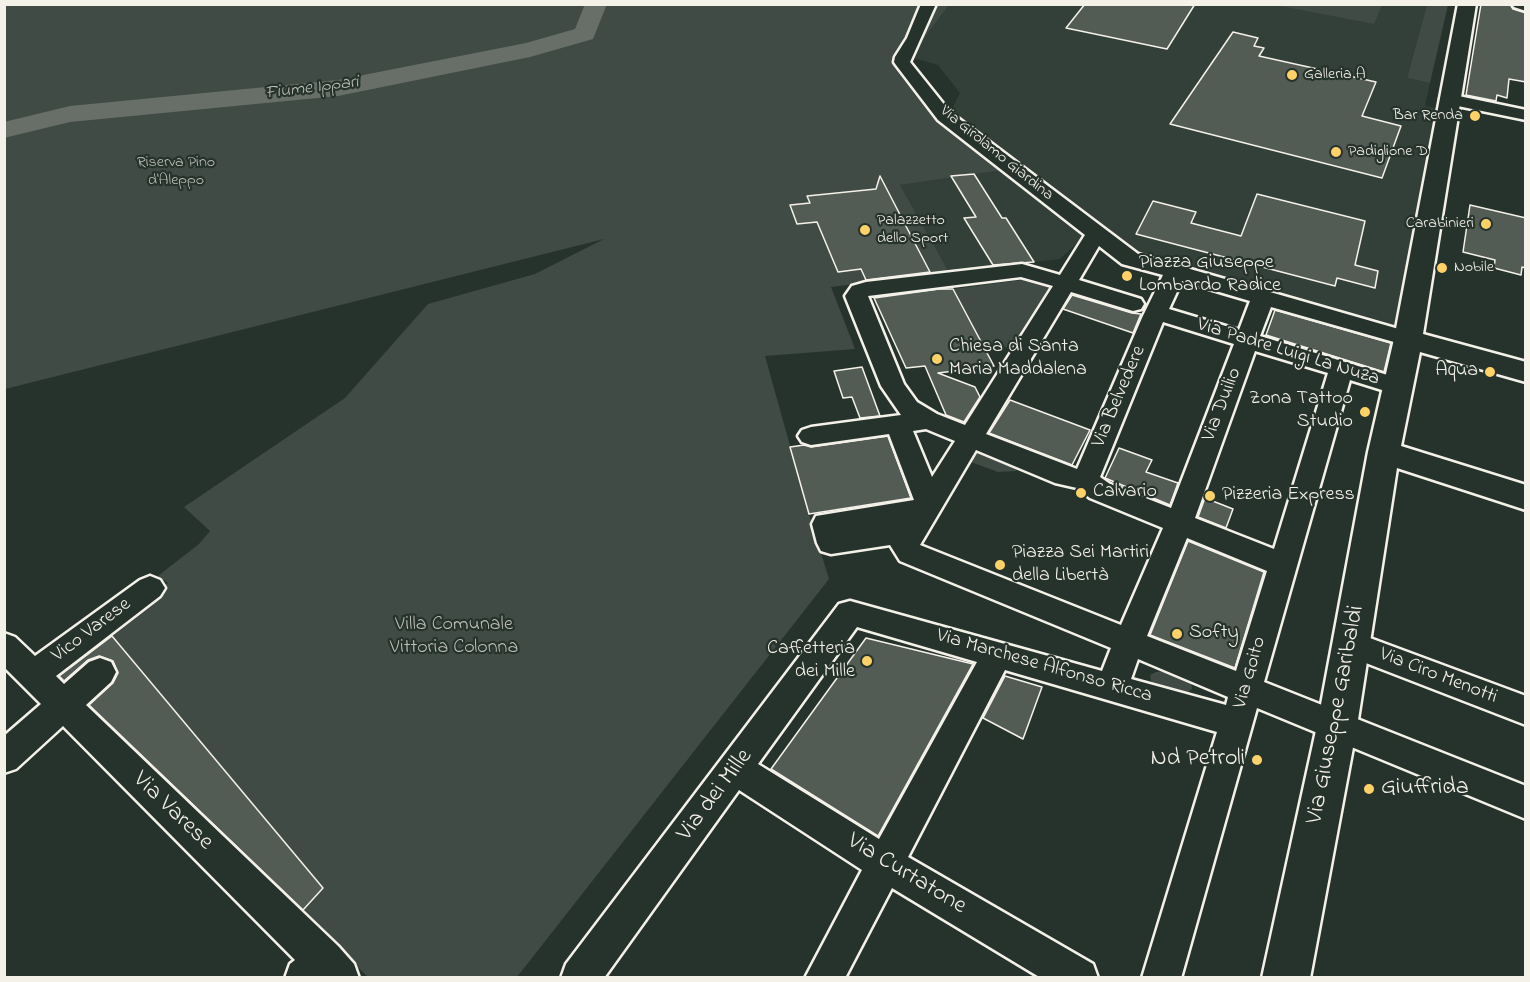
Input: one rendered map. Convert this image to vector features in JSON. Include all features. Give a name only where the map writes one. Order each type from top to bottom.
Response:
[{"type":"main road","points":[[1449,99],[1467,4]]},
{"type":"main road","name":"Via Giuseppe Garibaldi","points":[[1286,978],[1352,644],[1384,452],[1408,339],[1449,99]]},
{"type":"main road","points":[[1408,339],[1526,372]]},
{"type":"main road","points":[[1384,452],[1526,498]]},
{"type":"street","name":"Via Girolamo Giardina","points":[[929,4],[902,62],[944,116],[1094,232]]},
{"type":"street","points":[[1519,4],[1526,7]]},
{"type":"street","points":[[1449,99],[1526,115]]},
{"type":"street","points":[[1408,339],[1130,259],[1094,232],[1078,263],[1061,284],[904,546],[910,553],[1526,803]]},
{"type":"street","points":[[950,470],[923,448],[908,408],[898,397],[856,294],[866,289],[1078,263]]},
{"type":"street","name":"Via Padre Luigi La Nuza","points":[[1022,270],[1147,311],[1398,387]]},
{"type":"street","name":"Via Belvedere","points":[[1086,478],[1147,311],[1176,272]]},
{"type":"street","name":"Via Duilio","points":[[1112,686],[1129,642],[1184,522],[1263,297]]},
{"type":"street","name":"Via Goito","points":[[1161,978],[1341,369]]},
{"type":"street","points":[[912,422],[922,515]]},
{"type":"street","points":[[811,436],[912,422],[972,434],[1067,477],[1086,478],[1100,491],[1184,522],[1283,565]]},
{"type":"street","name":"Vico Varese","points":[[33,675],[150,588]]},
{"type":"street","name":"Via Marchese Alfonso Ricca","points":[[850,613],[994,662],[1112,686],[1237,723]]},
{"type":"street","name":"Via dei Mille","points":[[580,978],[850,613]]},
{"type":"street","name":"Via Ciro Menotti","points":[[1352,644],[1526,711]]},
{"type":"street","name":"Via Varese","points":[[4,646],[322,972]]},
{"type":"street","points":[[824,978],[994,662]]},
{"type":"street","points":[[4,758],[100,672]]},
{"type":"street","name":"Via Curtatone","points":[[736,769],[886,864],[1079,978]]},
{"type":"shaded area","points":[[949,5],[1427,5],[1407,78],[1430,83],[1425,106],[1438,109],[1413,229],[1397,326],[1137,254],[950,113],[960,93],[938,65],[910,57]]},
{"type":"shaded area","points":[[1003,170],[1086,235],[1060,259],[949,272],[900,185]]},
{"type":"green space","points":[[1382,4],[1374,24],[1276,5]]},
{"type":"green space","name":"Villa Comunale Vittoria Colonna","points":[[4,5],[949,5],[910,57],[892,61],[931,111],[1003,170],[900,185],[949,272],[831,287],[855,349],[765,356],[829,579],[517,977],[368,977],[301,913],[323,888],[105,627],[168,583],[158,576],[199,544],[210,531],[184,507],[345,398],[428,304],[535,274],[604,239],[5,389]]},
{"type":"green space","points":[[1427,5],[1448,5],[1430,83],[1407,78]]},
{"type":"green space","points":[[1029,279],[1053,287],[1013,350],[1001,345],[983,347],[953,289]]},
{"type":"green space","points":[[978,451],[1018,467],[1016,471],[998,472],[971,462]]},
{"type":"green space","points":[[1165,671],[1180,674],[1191,681],[1192,689],[1188,692],[1175,693],[1155,686],[1150,675]]},
{"type":"building","points":[[1085,4],[1195,4],[1167,49],[1066,28]]},
{"type":"building","points":[[1481,4],[1510,4],[1513,9],[1526,13],[1526,82],[1509,79],[1507,98],[1497,95],[1496,101],[1466,95]]},
{"type":"building","name":"Padiglione D","points":[[1233,32],[1258,38],[1254,46],[1264,48],[1259,56],[1376,82],[1362,116],[1401,126],[1382,178],[1170,124]]},
{"type":"building","points":[[974,174],[1034,262],[993,265],[964,218],[976,217],[951,176]]},
{"type":"building","name":"Palazzetto dello Sport","points":[[880,176],[930,272],[866,280],[861,269],[838,272],[817,222],[797,224],[790,205],[810,203],[807,196],[876,189]]},
{"type":"building","points":[[1257,194],[1365,221],[1355,265],[1378,271],[1375,288],[1337,278],[1335,286],[1136,234],[1153,201],[1196,212],[1191,223],[1241,236]]},
{"type":"building","points":[[1470,205],[1526,218],[1526,268],[1522,267],[1521,275],[1494,268],[1495,260],[1463,252]]},
{"type":"building","points":[[953,289],[994,366],[938,373],[975,387],[980,397],[964,422],[946,415],[925,366],[906,368],[874,298]]},
{"type":"building","points":[[1072,295],[1141,314],[1133,333],[1063,309]]},
{"type":"building","points":[[1275,310],[1391,343],[1384,372],[1266,335]]},
{"type":"building","points":[[862,367],[880,416],[860,418],[852,397],[843,398],[834,371]]},
{"type":"building","points":[[1010,400],[1090,430],[1072,465],[989,433]]},
{"type":"building","points":[[888,436],[911,498],[809,514],[790,447],[804,445],[811,447]]},
{"type":"building","points":[[1119,448],[1152,460],[1146,472],[1178,483],[1170,505],[1105,478]]},
{"type":"building","points":[[1205,498],[1233,509],[1226,528],[1198,517]]},
{"type":"building","points":[[1188,541],[1264,572],[1235,668],[1150,635]]},
{"type":"building","points":[[112,636],[323,888],[303,910],[89,705],[113,683],[118,673],[113,661],[99,656],[88,660],[64,681],[59,676]]},
{"type":"building","points":[[866,638],[973,664],[878,836],[771,769]]},
{"type":"building","points":[[1005,676],[1042,687],[1023,739],[983,718]]},
{"type":"waterway","name":"Fiume Ippari","points":[[4,130],[70,114],[338,88],[530,50],[585,34],[596,4]]},
{"type":"place","name":"Galleria A","points":[[1292,75]]},
{"type":"place","name":"Bar Renda","points":[[1475,116]]},
{"type":"place","name":"Padiglione D","points":[[1336,152]]},
{"type":"place","name":"Carabinieri","points":[[1486,224]]},
{"type":"place","name":"Palazzetto dello Sport","points":[[865,230]]},
{"type":"place","name":"Nobile","points":[[1442,268]]},
{"type":"place","name":"Piazza Giuseppe Lombardo Radice","points":[[1127,276]]},
{"type":"place","name":"Chiesa di Santa Maria Maddalena","points":[[937,359]]},
{"type":"place","name":"Aqua","points":[[1490,372]]},
{"type":"place","name":"Zona Tattoo Studio","points":[[1365,412]]},
{"type":"place","name":"Calvario","points":[[1081,493]]},
{"type":"place","name":"Pizzeria Express","points":[[1210,496]]},
{"type":"place","name":"Piazza Sei Martiri della Libertà","points":[[1000,565]]},
{"type":"place","name":"Softy","points":[[1177,634]]},
{"type":"place","name":"Caffetteria dei Mille","points":[[867,661]]},
{"type":"place","name":"Nd Petroli","points":[[1257,760]]},
{"type":"place","name":"Giuffrida","points":[[1369,789]]},
{"type":"park label","name":"Riserva Pino d'Aleppo","points":[[176,172]]}]
